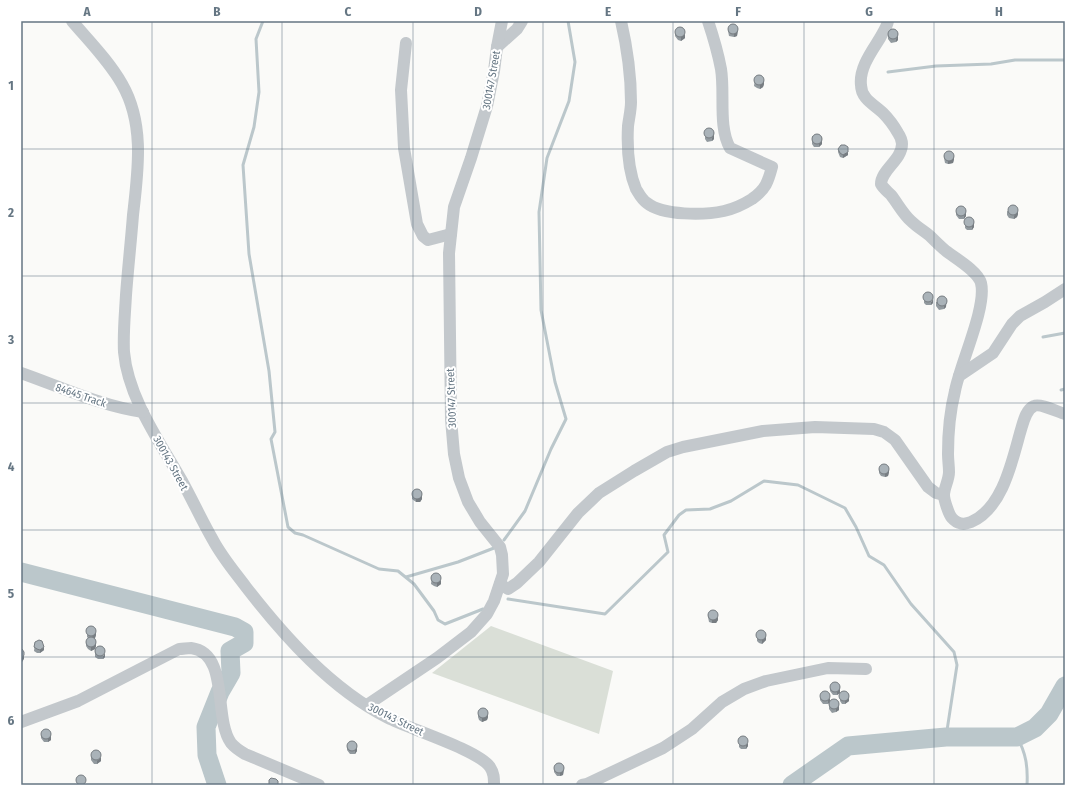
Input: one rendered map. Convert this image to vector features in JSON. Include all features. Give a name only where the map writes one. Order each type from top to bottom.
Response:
[{"type":"street","name":"300143 Street","points":[[72,21],[110,66],[122,84],[130,100],[134,115],[138,146],[138,174],[124,320],[124,354],[130,380],[143,412],[183,483],[202,522],[222,556],[270,618],[310,660],[350,695],[388,718],[483,760],[492,770],[494,785]]},
{"type":"street","name":"300147 Street","points":[[367,705],[437,658],[471,632],[487,614],[494,601],[503,574],[502,554],[495,541],[480,522],[468,502],[459,478],[454,454],[451,419],[449,314],[449,253],[454,206],[487,106],[502,21]]},
{"type":"street","points":[[497,46],[517,29],[522,21]]},
{"type":"street","points":[[621,21],[630,73],[631,104],[628,126],[628,153],[631,173],[636,189],[642,199],[648,204],[666,212],[702,213],[724,211],[752,199],[768,182],[772,167],[730,148],[726,141],[724,132],[721,69],[708,21]]},
{"type":"street","points":[[888,21],[864,67],[860,85],[867,99],[893,125],[901,138],[901,150],[882,178],[881,184],[911,221],[930,236],[939,246],[971,270],[978,277],[981,283],[980,310],[954,391],[949,428],[949,472],[948,483],[944,495],[950,514],[955,521],[966,524],[978,519],[986,512],[998,496],[1024,420],[1029,410],[1037,405],[1065,414]]},
{"type":"street","points":[[406,43],[401,90],[404,148],[417,224],[423,236],[428,240],[451,234]]},
{"type":"street","points":[[959,376],[993,353],[1015,320],[1065,289]]},
{"type":"street","name":"84645 Track","points":[[21,373],[89,398],[127,410],[143,412]]},
{"type":"street","points":[[500,584],[508,589],[517,583],[539,562],[578,513],[599,494],[667,452],[683,447],[763,432],[815,427],[874,429],[884,432],[895,440],[928,488],[936,494],[944,495]]},
{"type":"street","points":[[21,722],[78,701],[179,649],[191,648],[207,655],[212,661],[220,692],[222,718],[227,735],[235,748],[245,754],[319,785]]},
{"type":"street","points":[[582,785],[663,748],[692,729],[722,702],[744,689],[766,681],[828,668],[866,669]]},
{"type":"shaded area","points":[[491,626],[613,671],[599,734],[432,673]]},
{"type":"building","points":[[731,24],[735,24],[738,29],[735,34],[731,34],[728,31],[728,27]]},
{"type":"building","points":[[678,27],[682,27],[685,32],[682,37],[678,37],[675,34],[675,30]]},
{"type":"building","points":[[891,29],[895,29],[898,34],[895,39],[891,39],[888,36],[888,32]]},
{"type":"building","points":[[757,75],[761,75],[764,80],[761,85],[757,85],[754,82],[754,78]]},
{"type":"building","points":[[707,128],[711,128],[714,133],[711,138],[707,138],[704,135],[704,131]]},
{"type":"building","points":[[815,134],[819,134],[822,139],[819,144],[815,144],[812,141],[812,137]]},
{"type":"building","points":[[841,145],[848,147],[848,152],[843,155],[838,149]]},
{"type":"building","points":[[947,151],[951,151],[954,156],[951,161],[947,161],[944,158],[944,154]]},
{"type":"building","points":[[1011,205],[1015,205],[1018,210],[1015,215],[1011,215],[1008,212],[1008,208]]},
{"type":"building","points":[[959,206],[963,206],[966,211],[963,216],[959,216],[956,213],[956,209]]},
{"type":"building","points":[[967,217],[971,217],[974,222],[971,227],[967,227],[964,224],[964,220]]},
{"type":"building","points":[[926,292],[930,292],[933,297],[930,302],[926,302],[923,299],[923,295]]},
{"type":"building","points":[[940,296],[944,296],[947,301],[944,306],[940,306],[937,303],[937,299]]},
{"type":"building","points":[[882,464],[886,464],[889,469],[886,474],[882,474],[879,471],[879,467]]},
{"type":"building","points":[[415,489],[419,489],[422,494],[419,499],[415,499],[412,496],[412,492]]},
{"type":"building","points":[[434,573],[438,573],[441,578],[438,583],[434,583],[431,580],[431,576]]},
{"type":"building","points":[[711,610],[715,610],[718,615],[715,620],[711,620],[708,617],[708,613]]},
{"type":"building","points":[[89,626],[93,626],[96,631],[93,636],[89,636],[86,633],[86,629]]},
{"type":"building","points":[[759,630],[763,630],[766,635],[763,640],[759,640],[756,637],[756,633]]},
{"type":"building","points":[[89,637],[93,637],[96,642],[93,647],[89,647],[86,644],[86,640]]},
{"type":"building","points":[[39,640],[42,641],[44,647],[40,650],[34,647],[35,642]]},
{"type":"building","points":[[98,646],[102,646],[105,651],[102,656],[98,656],[95,653],[95,649]]},
{"type":"building","points":[[21,649],[24,652],[22,658],[21,658]]},
{"type":"building","points":[[833,682],[837,682],[840,687],[837,692],[833,692],[830,689],[830,685]]},
{"type":"building","points":[[823,691],[827,691],[830,696],[827,701],[823,701],[820,698],[820,694]]},
{"type":"building","points":[[842,691],[846,691],[849,696],[846,701],[842,701],[839,698],[839,694]]},
{"type":"building","points":[[832,699],[836,699],[839,704],[836,709],[832,709],[829,706],[829,702]]},
{"type":"building","points":[[481,708],[485,708],[488,713],[485,718],[481,718],[478,715],[478,711]]},
{"type":"building","points":[[44,729],[48,729],[51,734],[48,739],[44,739],[41,736],[41,732]]},
{"type":"building","points":[[741,736],[745,736],[748,741],[745,746],[741,746],[738,743],[738,739]]},
{"type":"building","points":[[350,741],[354,741],[357,746],[354,751],[350,751],[347,748],[347,744]]},
{"type":"building","points":[[94,750],[98,750],[101,755],[98,760],[94,760],[91,757],[91,753]]},
{"type":"building","points":[[557,763],[561,763],[564,768],[561,773],[557,773],[554,770],[554,766]]},
{"type":"building","points":[[79,775],[83,775],[86,780],[83,785],[79,785],[76,782],[76,778]]},
{"type":"building","points":[[271,778],[278,781],[278,785],[269,785],[269,780]]},
{"type":"waterway","points":[[263,21],[256,39],[259,92],[254,127],[243,165],[249,254],[269,371],[275,432],[271,439],[288,527],[295,533],[303,535],[379,569],[398,571],[414,584],[434,611],[438,620],[445,624],[483,609]]},
{"type":"waterway","points":[[504,540],[525,511],[551,449],[566,419],[555,382],[541,310],[539,212],[547,158],[569,101],[575,62],[568,21]]},
{"type":"waterway","points":[[888,72],[936,66],[991,64],[1015,60],[1065,60]]},
{"type":"waterway","points":[[1043,337],[1065,333]]},
{"type":"waterway","points":[[1061,390],[1065,389]]},
{"type":"waterway","points":[[508,599],[605,614],[668,552],[664,535],[679,515],[686,510],[710,509],[731,501],[764,481],[798,485],[845,508],[856,527],[869,556],[884,565],[911,604],[954,652],[957,665],[946,737]]},
{"type":"waterway","points":[[406,577],[458,562],[494,548]]},
{"type":"waterway","points":[[21,572],[235,627],[244,632],[244,643],[230,651],[231,673],[220,692],[206,727],[207,755],[217,785]]},
{"type":"waterway","points":[[792,785],[848,746],[946,737],[1017,737],[1035,728],[1049,714],[1065,686]]},
{"type":"waterway","points":[[1017,737],[1026,760],[1027,785]]}]
